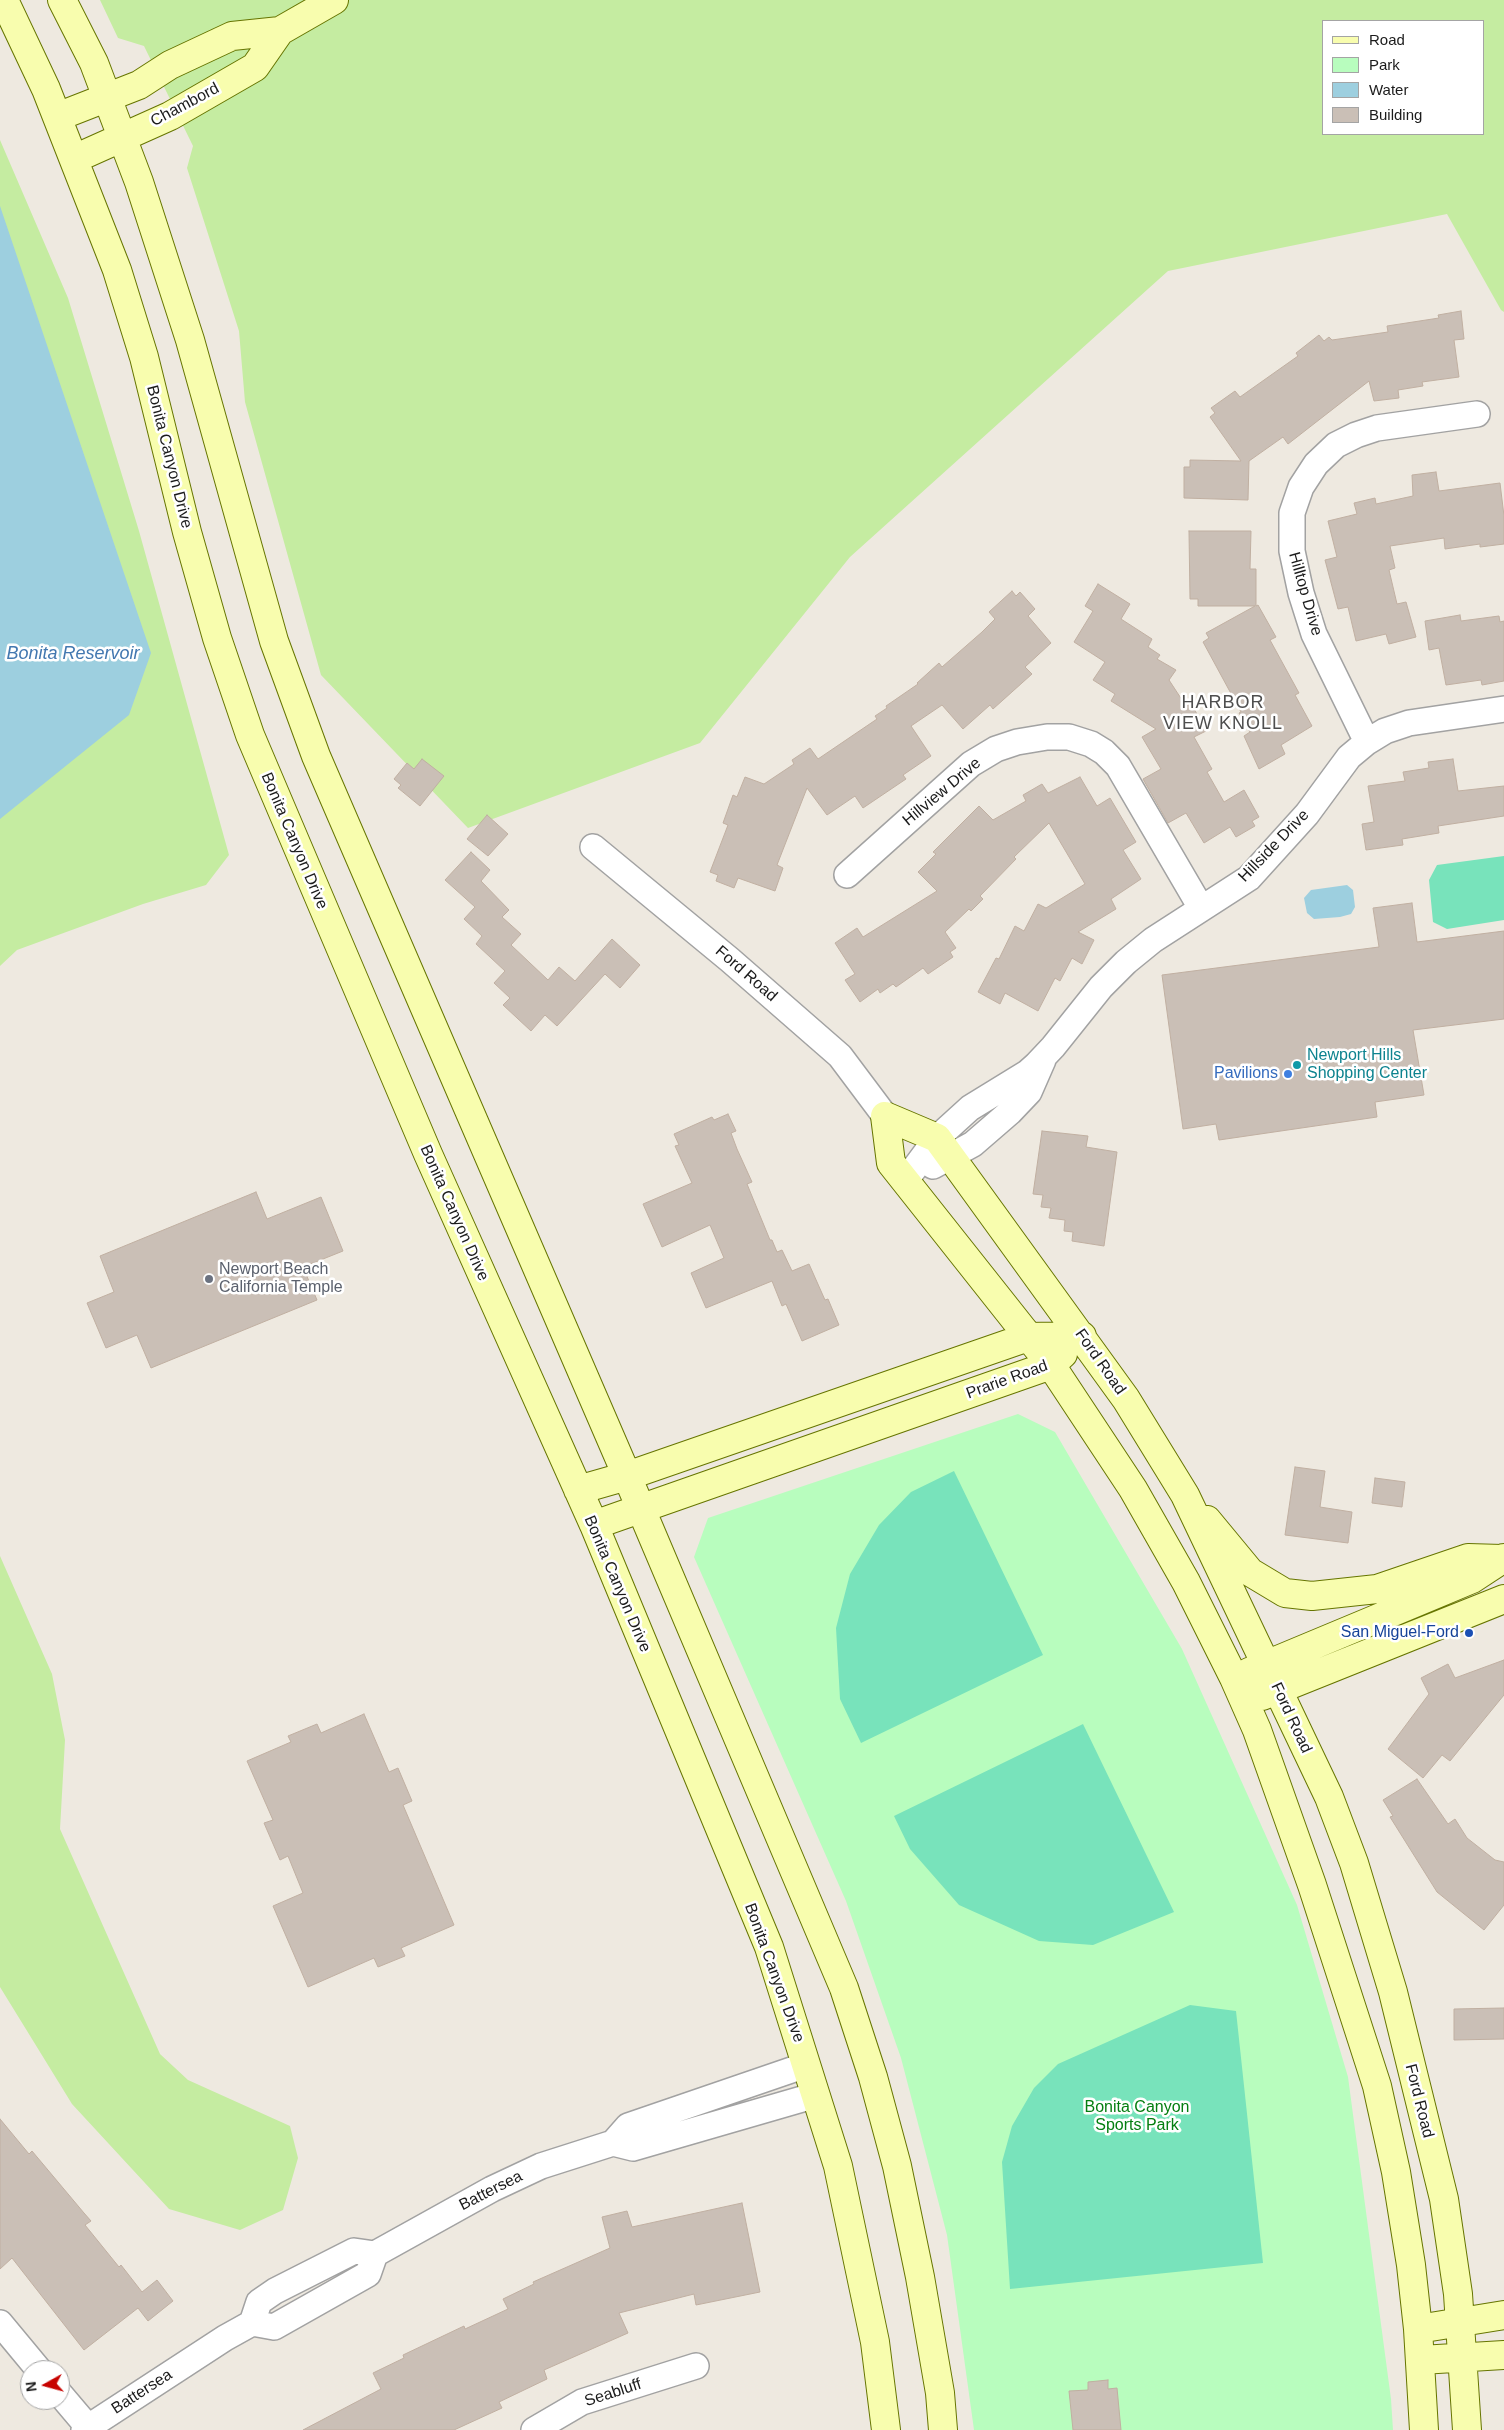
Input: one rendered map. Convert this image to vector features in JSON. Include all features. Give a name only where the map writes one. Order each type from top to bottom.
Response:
[{"type":"main road","name":"Bonita Canyon Drive","points":[[4,0],[46,89],[117,270],[144,357],[187,532],[217,638],[250,735],[285,822],[428,1154],[594,1525],[769,1947],[838,2166],[875,2342],[886,2430]]},
{"type":"main road","points":[[62,0],[94,63],[122,135],[190,340],[242,534],[274,641],[320,765],[628,1476],[844,1988],[870,2068],[897,2166],[920,2277],[940,2393],[943,2430]]},
{"type":"main road","name":"Chambord","points":[[57,117],[139,85],[170,65],[232,36],[280,31],[334,0]]},
{"type":"main road","name":"Chambord","points":[[74,159],[122,135],[170,116],[255,67],[280,31]]},
{"type":"main road","points":[[885,1116],[944,1147]]},
{"type":"main road","name":"Ford Road","points":[[885,1116],[891,1163],[1052,1366],[1133,1489],[1186,1582],[1234,1678],[1257,1730],[1312,1885],[1377,2086],[1396,2172],[1411,2265],[1421,2360],[1424,2430]]},
{"type":"main road","name":"Ford Road","points":[[944,1147],[1126,1399],[1185,1495],[1329,1797],[1354,1863],[1388,1973],[1444,2199],[1460,2322],[1467,2430]]},
{"type":"main road","name":"Prarie Road","points":[[578,1490],[628,1476],[1028,1337],[1082,1336]]},
{"type":"main road","name":"Prarie Road","points":[[594,1525],[642,1510],[1052,1366],[1082,1336]]},
{"type":"main road","points":[[1185,1495],[1226,1540],[1250,1572],[1285,1593],[1312,1596],[1376,1589],[1468,1558],[1503,1558]]},
{"type":"main road","points":[[1245,1703],[1272,1677],[1472,1579],[1503,1558]]},
{"type":"main road","points":[[1234,1678],[1272,1677],[1504,1599]]},
{"type":"main road","points":[[1418,2329],[1504,2315]]},
{"type":"main road","points":[[1421,2360],[1504,2355]]},
{"type":"street","name":"Hilltop Drive","points":[[1366,742],[1314,634],[1301,593],[1290,535],[1295,504],[1301,487],[1316,464],[1336,445],[1356,435],[1377,428],[1477,414]]},
{"type":"street","name":"Hillside Drive","points":[[905,1181],[944,1147],[973,1144],[1029,1092],[1045,1056],[1101,987],[1126,962],[1153,940],[1249,878],[1307,814],[1348,757],[1366,742],[1385,731],[1409,722],[1504,709]]},
{"type":"street","name":"Hillview Drive","points":[[848,875],[971,764],[996,749],[1017,742],[1046,737],[1069,737],[1091,744],[1104,752],[1118,766],[1202,908]]},
{"type":"street","name":"Ford Road","points":[[593,847],[840,1056],[885,1116]]},
{"type":"street","name":"Battersea","points":[[375,2254],[541,2166],[613,2143],[628,2126],[806,2065]]},
{"type":"street","name":"Battersea","points":[[613,2143],[633,2148],[816,2095]]},
{"type":"street","points":[[354,2251],[375,2254],[368,2274],[314,2305],[274,2327],[252,2323],[259,2302],[299,2279],[354,2251]]},
{"type":"street","points":[[299,2279],[314,2305]]},
{"type":"street","points":[[0,2323],[31,2360]]},
{"type":"street","name":"Battersea","points":[[86,2429],[225,2338],[252,2323]]},
{"type":"street","name":"Seabluff","points":[[534,2430],[582,2402],[696,2366]]},
{"type":"street","points":[[70,2407],[86,2429]]},
{"type":"green space","points":[[100,0],[1504,0],[1504,312],[1501,310],[1447,214],[1168,271],[850,557],[700,743],[468,828],[321,675],[245,402],[239,331],[187,168],[193,146],[144,46],[118,38]]},
{"type":"green space","points":[[0,140],[68,298],[139,531],[229,855],[206,885],[143,904],[17,950],[0,966]]},
{"type":"green space","points":[[1504,856],[1504,920],[1447,929],[1433,922],[1429,880],[1437,865]]},
{"type":"green space","name":"Bonita Canyon Sports Park","points":[[1018,1414],[1055,1432],[1182,1649],[1297,1905],[1348,2077],[1391,2399],[1393,2430],[974,2430],[947,2235],[901,2058],[846,1901],[694,1557],[708,1518]]},
{"type":"green space","points":[[954,1471],[1043,1655],[861,1743],[840,1699],[836,1628],[850,1574],[879,1525],[911,1492]]},
{"type":"green space","points":[[0,1556],[52,1674],[65,1740],[60,1829],[160,2054],[188,2080],[290,2126],[298,2158],[283,2210],[240,2230],[169,2209],[72,2104],[0,1987]]},
{"type":"green space","points":[[1083,1724],[1174,1912],[1093,1945],[1039,1941],[959,1905],[910,1849],[894,1816]]},
{"type":"green space","points":[[1190,2005],[1236,2011],[1263,2263],[1010,2289],[1002,2162],[1012,2126],[1034,2088],[1058,2064]]},
{"type":"water","name":"Bonita Reservoir","points":[[0,206],[151,653],[129,715],[0,819]]},
{"type":"water","points":[[1347,885],[1353,890],[1355,907],[1351,914],[1314,919],[1307,913],[1304,898],[1311,890]]},
{"type":"building","points":[[1461,311],[1464,339],[1454,340],[1459,377],[1422,382],[1423,386],[1398,390],[1399,398],[1374,401],[1369,381],[1288,444],[1283,437],[1249,461],[1248,500],[1184,498],[1184,467],[1190,467],[1190,460],[1241,461],[1210,417],[1215,413],[1211,408],[1235,391],[1240,397],[1298,356],[1296,353],[1319,335],[1324,341],[1329,337],[1332,340],[1388,332],[1387,326],[1439,318],[1438,315]]},
{"type":"building","points":[[1436,472],[1439,491],[1500,483],[1504,516],[1504,544],[1480,547],[1480,544],[1445,549],[1444,538],[1390,546],[1395,568],[1389,570],[1397,604],[1406,602],[1416,637],[1389,644],[1386,634],[1356,641],[1348,607],[1338,609],[1325,560],[1337,557],[1328,521],[1357,514],[1354,503],[1375,498],[1376,504],[1413,496],[1412,475]]},
{"type":"building","points":[[1189,531],[1251,531],[1250,569],[1256,569],[1256,606],[1258,605],[1276,637],[1270,640],[1299,693],[1295,695],[1312,726],[1281,745],[1285,754],[1259,769],[1244,736],[1250,732],[1203,642],[1209,638],[1206,633],[1255,606],[1198,606],[1198,599],[1190,599]]},
{"type":"building","points":[[1098,584],[1130,604],[1121,619],[1152,639],[1148,647],[1160,655],[1157,659],[1176,670],[1169,680],[1186,706],[1191,703],[1206,731],[1194,737],[1212,769],[1207,772],[1224,802],[1244,790],[1259,817],[1252,821],[1255,826],[1236,837],[1230,827],[1204,843],[1186,813],[1168,823],[1143,779],[1161,769],[1142,737],[1156,729],[1111,701],[1115,694],[1093,680],[1105,662],[1074,642],[1093,611],[1085,606]]},
{"type":"building","points":[[1012,591],[1016,596],[1020,592],[1035,609],[1028,616],[1051,643],[1025,667],[1032,674],[993,709],[990,705],[963,729],[942,705],[911,726],[931,756],[903,775],[906,779],[863,808],[855,796],[827,815],[807,788],[777,865],[783,868],[775,891],[738,878],[734,888],[716,881],[718,875],[710,872],[728,825],[723,823],[733,795],[737,797],[745,777],[764,784],[794,764],[792,760],[810,748],[818,759],[877,719],[875,716],[887,708],[886,706],[918,684],[939,663],[942,667],[982,632],[995,619],[989,612]]},
{"type":"building","points":[[1460,615],[1461,621],[1499,616],[1500,622],[1504,621],[1504,681],[1482,685],[1481,680],[1446,685],[1439,648],[1429,650],[1425,621]]},
{"type":"building","points":[[422,759],[444,776],[420,806],[398,788],[401,785],[394,779],[407,763],[414,769]]},
{"type":"building","points":[[1453,759],[1458,791],[1504,786],[1504,816],[1438,826],[1439,833],[1402,839],[1403,845],[1366,850],[1362,824],[1374,822],[1368,786],[1405,781],[1403,772],[1429,768],[1428,762]]},
{"type":"building","points":[[1080,777],[1097,806],[1110,798],[1136,842],[1123,850],[1141,879],[1111,899],[1116,909],[1078,932],[1094,940],[1082,964],[1072,958],[1060,981],[1055,978],[1038,1011],[1005,993],[1000,1004],[978,992],[996,958],[999,959],[1015,926],[1024,931],[1038,904],[1046,908],[1085,884],[1049,823],[1014,857],[1016,859],[980,896],[983,899],[971,911],[969,909],[945,932],[956,948],[950,952],[953,957],[928,974],[923,968],[896,987],[893,984],[880,993],[878,989],[860,1002],[845,980],[855,974],[835,943],[857,928],[863,937],[937,891],[918,872],[936,854],[933,852],[979,806],[993,820],[1026,801],[1023,795],[1042,784],[1048,793]]},
{"type":"building","points":[[487,815],[508,834],[488,856],[467,839]]},
{"type":"building","points":[[471,852],[490,870],[481,881],[509,910],[502,917],[521,934],[511,945],[548,980],[559,967],[575,981],[612,939],[640,965],[620,988],[605,974],[557,1026],[545,1015],[531,1031],[503,1005],[510,998],[494,983],[505,971],[476,944],[482,936],[464,919],[475,907],[445,880]]},
{"type":"building","name":"Newport Hills Shopping Center","points":[[1412,903],[1417,942],[1504,931],[1504,1019],[1413,1030],[1424,1095],[1375,1102],[1377,1117],[1219,1140],[1216,1124],[1183,1129],[1162,975],[1379,947],[1373,908]]},
{"type":"building","points":[[728,1114],[736,1131],[731,1133],[752,1182],[747,1184],[770,1240],[772,1240],[777,1252],[782,1250],[792,1271],[809,1264],[825,1300],[828,1299],[839,1325],[802,1341],[786,1304],[782,1306],[772,1281],[706,1308],[691,1273],[724,1258],[710,1225],[662,1247],[643,1204],[692,1183],[675,1146],[679,1145],[674,1134],[712,1117],[714,1120]]},
{"type":"building","points":[[1042,1131],[1088,1136],[1086,1147],[1117,1152],[1104,1246],[1072,1241],[1073,1232],[1064,1231],[1065,1220],[1049,1218],[1051,1208],[1041,1207],[1043,1195],[1033,1194]]},
{"type":"building","name":"Newport Beach California Temple","points":[[256,1192],[267,1219],[321,1197],[343,1251],[303,1267],[317,1300],[151,1368],[137,1335],[106,1348],[87,1303],[114,1292],[100,1256]]},
{"type":"building","points":[[1295,1467],[1325,1471],[1320,1507],[1352,1512],[1348,1543],[1285,1535]]},
{"type":"building","points":[[1375,1478],[1405,1482],[1402,1507],[1372,1503]]},
{"type":"building","points":[[1504,1660],[1504,1695],[1450,1761],[1442,1755],[1423,1778],[1388,1749],[1429,1694],[1421,1678],[1448,1664],[1455,1678]]},
{"type":"building","points":[[364,1714],[389,1772],[398,1768],[412,1801],[403,1805],[454,1925],[401,1948],[405,1956],[378,1967],[374,1958],[308,1987],[273,1906],[303,1893],[288,1856],[280,1860],[264,1823],[273,1820],[247,1761],[291,1742],[288,1736],[317,1724],[321,1733]]},
{"type":"building","points":[[1417,1779],[1448,1824],[1455,1819],[1467,1838],[1495,1860],[1504,1862],[1504,1905],[1484,1930],[1437,1892],[1390,1817],[1393,1816],[1383,1800]]},
{"type":"building","points":[[1504,2008],[1504,2039],[1454,2040],[1454,2009]]},
{"type":"building","points":[[0,2119],[29,2154],[32,2151],[91,2221],[85,2225],[119,2267],[121,2265],[142,2292],[157,2280],[173,2301],[148,2321],[138,2308],[84,2350],[12,2258],[0,2269]]},
{"type":"building","points":[[742,2203],[760,2292],[696,2305],[694,2294],[619,2313],[628,2333],[544,2370],[547,2379],[499,2402],[502,2408],[454,2430],[303,2430],[381,2389],[373,2373],[404,2358],[403,2355],[464,2326],[465,2329],[508,2309],[503,2299],[534,2284],[533,2282],[610,2248],[602,2217],[627,2211],[632,2227]]},
{"type":"building","points":[[1108,2380],[1108,2389],[1117,2388],[1121,2430],[1073,2430],[1069,2391],[1088,2390],[1088,2382]]},
{"type":"place","name":"Newport Hills Shopping Center","points":[[1297,1065]]},
{"type":"place","name":"Pavilions","points":[[1288,1074]]},
{"type":"place","name":"Newport Beach California Temple","points":[[209,1279]]},
{"type":"place","name":"San Miguel-Ford","points":[[1469,1633]]},
{"type":"district","name":"HARBOR VIEW KNOLL","points":[[1223,713]]}]
